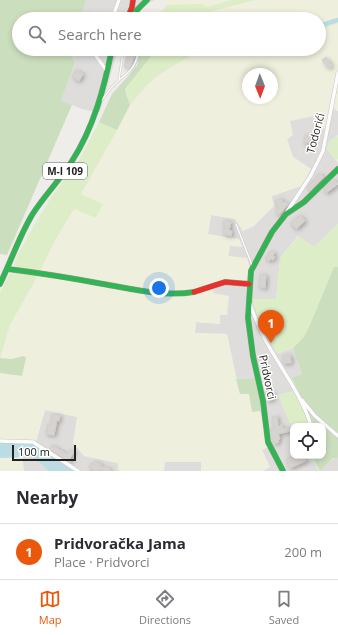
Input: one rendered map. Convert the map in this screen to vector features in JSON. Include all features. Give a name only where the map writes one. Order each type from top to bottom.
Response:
[{"type":"street","points":[[115,12],[119,0]]},
{"type":"street","points":[[130,12],[133,0]]},
{"type":"street","points":[[134,12],[144,1]]},
{"type":"street","points":[[96,56],[107,71]]},
{"type":"street","name":"M-I 109","points":[[0,284],[32,215],[74,157],[88,132],[98,106],[110,56]]},
{"type":"street","name":"Todorići","points":[[249,284],[251,271],[272,232],[286,214],[311,175],[323,151],[338,73]]},
{"type":"street","name":"Todorići","points":[[286,214],[304,202],[338,169]]},
{"type":"street","points":[[8,269],[48,274],[128,290],[167,294],[194,292],[225,282],[249,284]]},
{"type":"street","name":"Pridvorci","points":[[249,284],[249,328],[253,356],[263,401],[264,422],[268,442],[282,471]]},
{"type":"street","points":[[248,299],[266,341],[298,396],[310,423]]},
{"type":"street","points":[[298,396],[315,416],[338,436]]},
{"type":"street","points":[[0,440],[33,442],[78,471]]},
{"type":"lane","points":[[119,80],[122,56]]},
{"type":"lane","points":[[98,106],[111,88],[134,67],[137,56]]},
{"type":"lane","points":[[236,224],[254,266]]},
{"type":"shaded area","points":[[86,0],[155,0],[147,4],[140,12],[82,12]]},
{"type":"shaded area","points":[[71,56],[116,56],[100,112],[85,110],[61,101],[75,62]]},
{"type":"shaded area","points":[[333,107],[338,111],[338,135],[329,142],[327,149],[338,163],[338,224],[314,247],[298,236],[280,258],[276,299],[253,299],[277,354],[293,348],[302,374],[288,380],[294,391],[278,395],[290,423],[290,459],[313,459],[319,471],[263,471],[270,467],[262,450],[268,447],[260,411],[261,405],[256,378],[236,379],[227,334],[195,333],[196,322],[220,324],[213,293],[214,287],[224,285],[244,286],[245,281],[248,278],[228,256],[230,246],[208,234],[211,215],[236,219],[243,231],[272,196],[301,186],[311,169],[293,157],[287,139],[290,121],[313,116]]},
{"type":"shaded area","points":[[45,410],[78,417],[84,456],[118,463],[119,471],[75,471],[35,445]]},
{"type":"shaded area","points":[[22,457],[30,457],[36,460],[49,471],[24,471]]},
{"type":"shaded area","points":[[334,458],[338,458],[338,471],[319,471]]},
{"type":"shaded area","points":[[164,462],[201,462],[201,471],[164,471]]},
{"type":"green space","points":[[0,0],[86,0],[82,12],[12,12],[12,56],[71,56],[75,62],[61,101],[72,105],[7,255],[0,254]]},
{"type":"green space","points":[[165,0],[232,0],[207,7],[203,4],[165,5]]},
{"type":"green space","points":[[232,0],[255,0],[209,12],[161,12],[165,8],[165,5],[203,4],[207,7]]},
{"type":"green space","points":[[255,0],[338,0],[338,18],[326,22],[326,12],[210,12]]},
{"type":"green space","points":[[338,18],[338,23],[326,27],[326,22]]},
{"type":"green space","points":[[338,23],[338,111],[333,108],[329,128],[316,129],[313,116],[290,121],[293,135],[287,139],[293,157],[311,169],[301,186],[272,196],[274,206],[254,226],[243,231],[235,219],[211,215],[208,234],[239,239],[243,247],[230,246],[228,256],[247,258],[250,268],[249,274],[245,281],[225,280],[180,292],[155,291],[40,271],[54,242],[74,209],[96,217],[103,204],[81,194],[130,105],[147,85],[160,74],[190,56],[326,56],[326,27]]},
{"type":"green space","points":[[139,56],[151,56],[125,89],[130,105],[117,130],[99,122],[112,94],[137,66]]},
{"type":"green space","points":[[151,56],[190,56],[160,74],[147,85],[130,105],[125,89]]},
{"type":"green space","points":[[99,122],[117,130],[81,194],[103,204],[96,218],[74,209],[54,242],[40,271],[16,267],[14,265],[17,256],[36,222],[50,199],[80,158]]},
{"type":"green space","points":[[338,136],[338,159],[336,160],[327,149],[329,142]]},
{"type":"green space","points":[[338,224],[338,267],[334,267],[303,338],[293,348],[277,354],[258,317],[252,299],[276,299],[280,258],[299,236],[314,247]]},
{"type":"green space","points":[[334,267],[338,267],[338,458],[333,458],[320,471],[313,459],[326,459],[326,423],[313,423],[292,378],[302,374],[293,348],[303,338]]},
{"type":"green space","points":[[10,273],[38,275],[10,325],[0,359],[0,293]]},
{"type":"green space","points":[[38,275],[154,296],[180,296],[214,287],[213,293],[229,296],[227,315],[220,315],[220,324],[196,322],[195,333],[227,334],[240,394],[249,394],[252,411],[260,411],[268,447],[262,450],[270,467],[263,471],[201,471],[201,462],[165,462],[164,471],[119,471],[118,463],[84,456],[73,443],[77,417],[45,410],[35,444],[24,442],[0,442],[0,373],[22,376],[24,356],[11,359],[0,359],[10,325]]},
{"type":"green space","points":[[24,356],[26,358],[22,376],[0,373],[0,358],[11,359]]},
{"type":"green space","points":[[256,378],[261,405],[260,411],[252,412],[249,394],[240,394],[236,379]]},
{"type":"green space","points":[[292,378],[313,422],[290,423],[278,395],[294,391],[288,380]]},
{"type":"green space","points":[[22,457],[24,471],[0,471],[0,459]]},
{"type":"water","points":[[0,442],[24,442],[35,445],[75,471],[49,471],[30,457],[0,458]]},
{"type":"building","points":[[126,56],[134,56],[129,68],[124,67]]},
{"type":"building","points":[[326,57],[332,66],[328,68],[322,60]]},
{"type":"building","points":[[76,70],[83,74],[79,81],[72,77]]},
{"type":"building","points":[[313,134],[314,138],[309,141],[310,142],[304,143],[305,135]]},
{"type":"building","points":[[319,173],[324,177],[310,191],[307,187]]},
{"type":"building","points":[[335,179],[338,184],[326,193],[323,189]]},
{"type":"building","points":[[281,198],[283,203],[285,201],[288,204],[279,215],[275,212],[278,208],[275,201]]},
{"type":"building","points":[[300,215],[305,221],[296,229],[290,223]]},
{"type":"building","points":[[224,220],[231,222],[229,230],[232,231],[231,236],[223,234],[225,226],[223,226]]},
{"type":"building","points":[[271,251],[275,253],[273,255],[275,257],[273,260],[271,259],[269,261],[265,258]]},
{"type":"building","points":[[260,274],[266,275],[265,288],[259,287]]},
{"type":"building","points":[[283,355],[290,355],[291,363],[283,363]]},
{"type":"building","points":[[272,391],[274,399],[267,401],[265,393]]},
{"type":"building","points":[[52,414],[60,415],[59,421],[57,420],[54,435],[46,434],[48,424],[50,425]]},
{"type":"building","points":[[277,416],[278,426],[282,425],[283,429],[289,427],[290,431],[278,434],[280,439],[278,440],[279,442],[274,444],[270,429],[274,428],[272,417]]},
{"type":"building","points":[[52,445],[67,454],[70,450],[74,452],[70,458],[72,460],[70,462],[49,449]]},
{"type":"building","points":[[290,457],[290,459],[305,459],[306,461],[290,468],[286,459]]},
{"type":"building","points":[[94,461],[101,464],[100,466],[110,468],[110,471],[96,471],[89,468],[91,463],[93,464]]},
{"type":"waterway","points":[[326,24],[338,20]]},
{"type":"traffic: fast","points":[[135,12],[147,0]]},
{"type":"traffic: fast","points":[[0,284],[27,223],[80,148],[102,93],[110,56]]},
{"type":"traffic: fast","points":[[283,471],[268,442],[263,401],[253,356],[248,318],[251,271],[272,232],[286,214],[304,202],[338,169]]},
{"type":"traffic: fast","points":[[8,269],[148,292],[171,294],[194,292]]},
{"type":"traffic: jam","points":[[130,12],[133,0]]},
{"type":"traffic: jam","points":[[194,292],[225,282],[249,284]]},
{"type":"place","name":"Pridvoračka Jama","points":[[271,343]]}]
